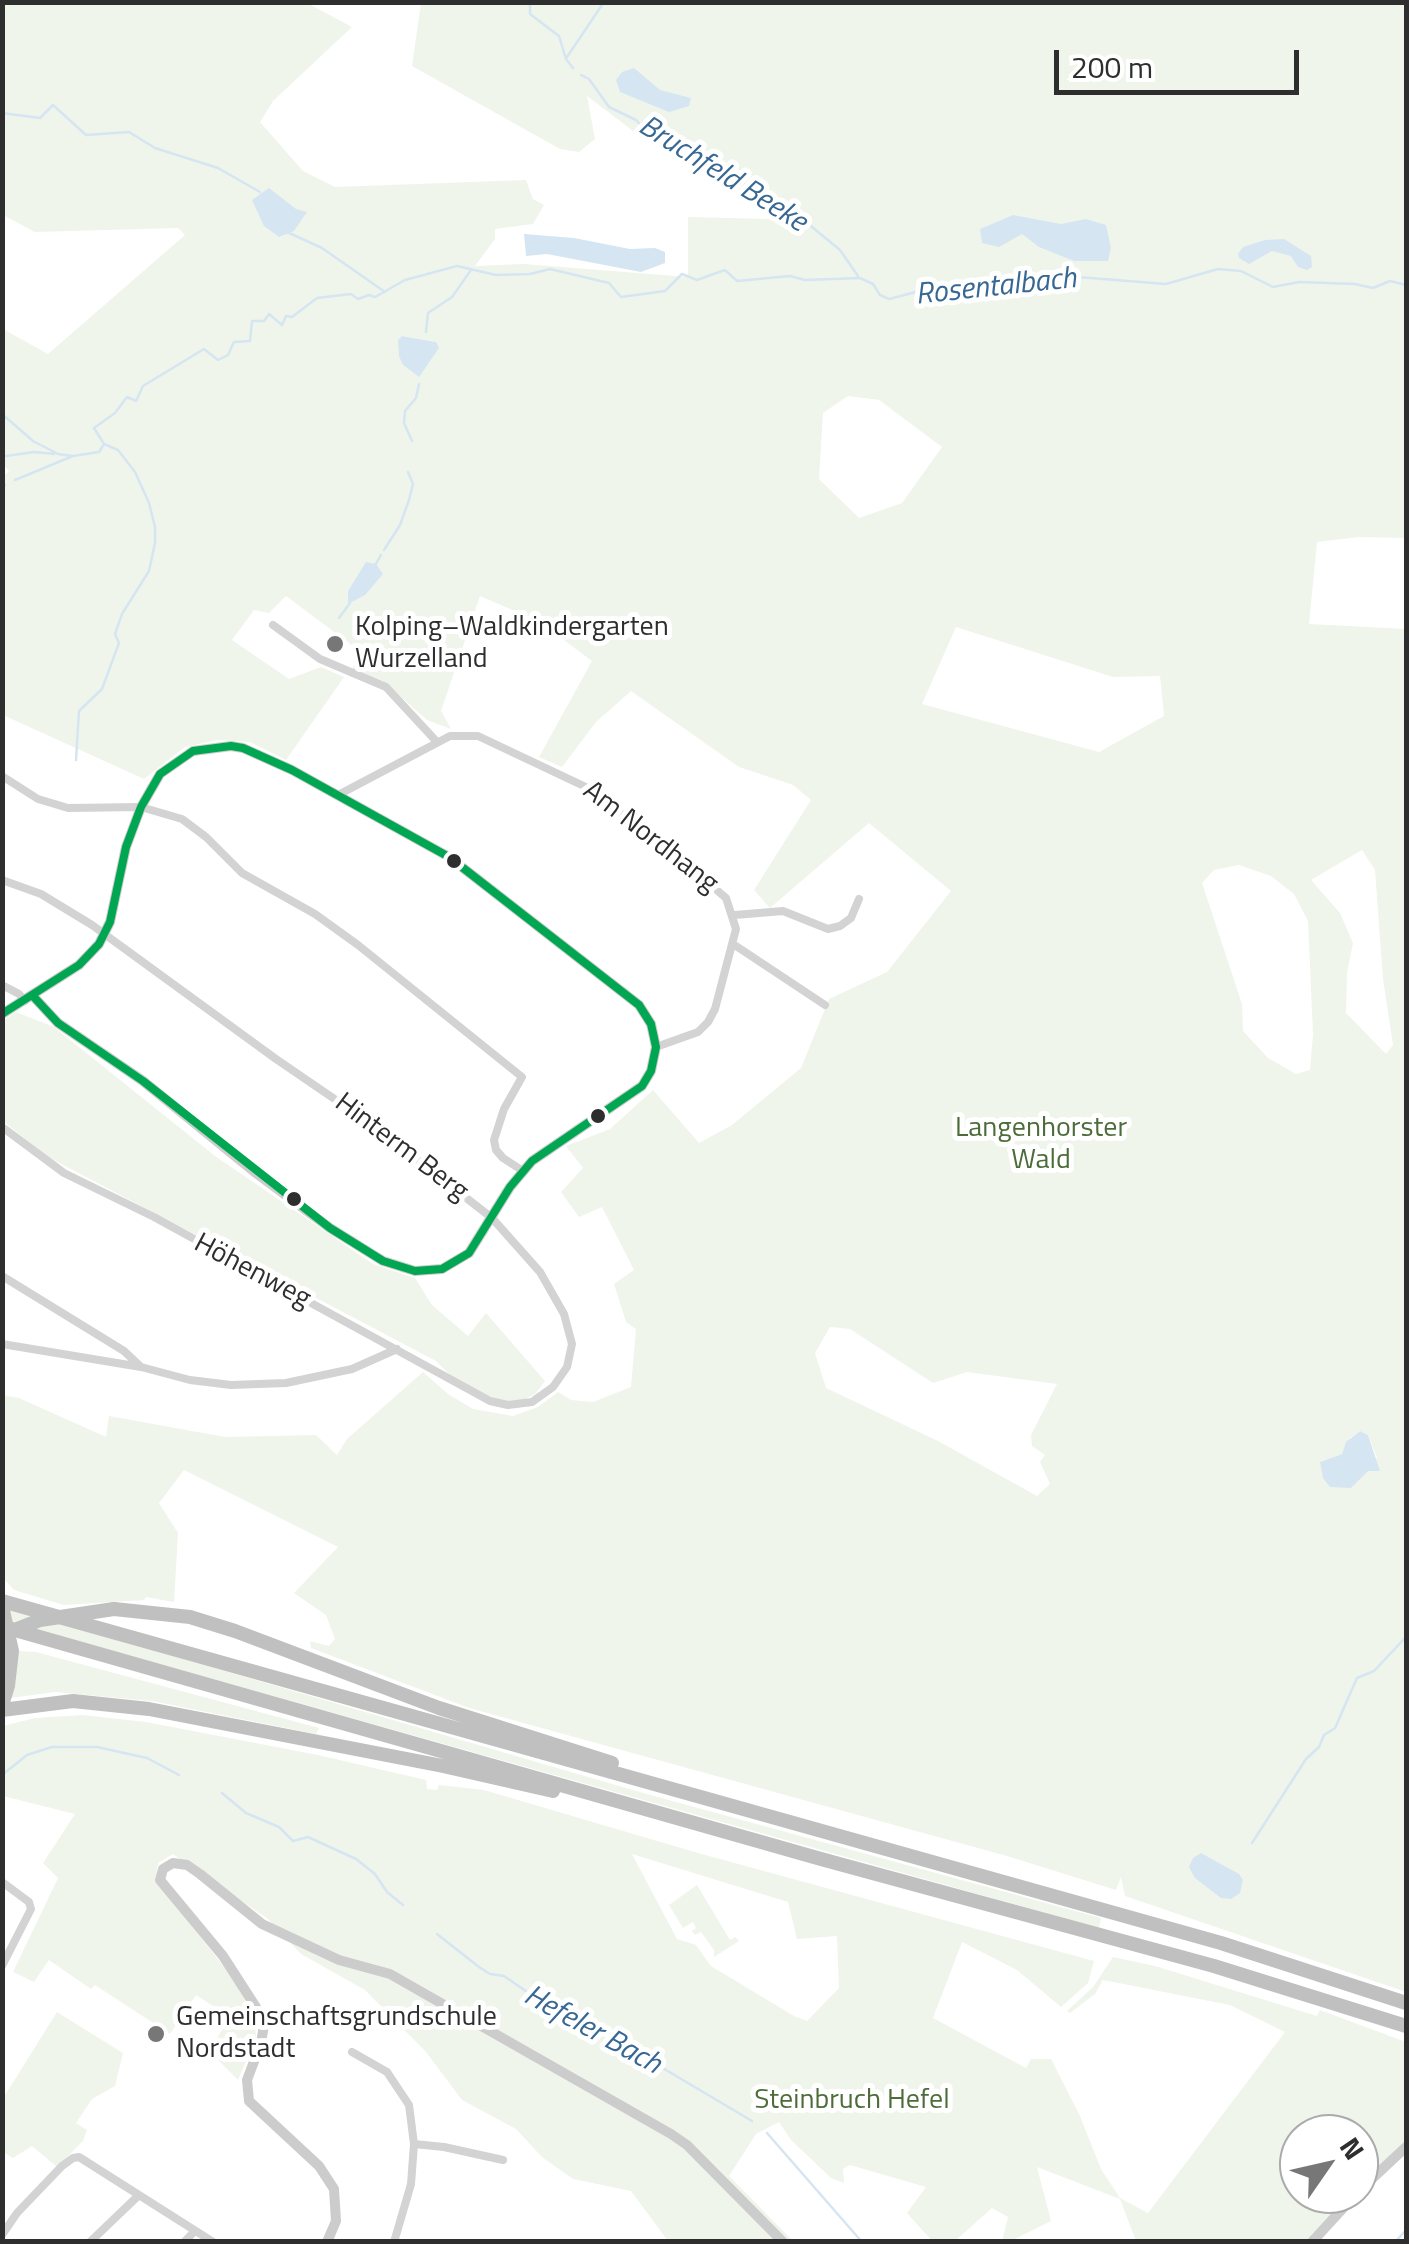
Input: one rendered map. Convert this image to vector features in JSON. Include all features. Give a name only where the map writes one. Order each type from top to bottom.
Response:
[{"type":"highway","points":[[602,1796],[586,1800],[442,1766],[137,1707],[73,1701],[2,1708],[12,1651],[2,1603],[1221,1944],[1406,2003]]},
{"type":"highway","points":[[2,1636],[40,1620],[114,1610],[175,1615],[235,1631],[439,1708],[614,1763],[658,1786]]},
{"type":"highway","points":[[2,1626],[1214,1966],[1406,2026]]},
{"type":"street","points":[[272,625],[320,659],[386,686],[438,742]]},
{"type":"street","name":"Am Nordhang","points":[[338,795],[438,742],[464,733],[478,736],[588,788],[721,892],[734,915],[736,929],[715,1010],[698,1032],[656,1047]]},
{"type":"street","points":[[2,985],[28,998],[156,1091],[330,1228],[383,1261],[415,1271],[442,1269],[469,1252],[523,1171],[554,1144],[635,1093],[651,1071],[656,1047],[651,1024],[639,1005],[449,857],[243,748],[219,746],[193,751],[171,764],[151,786],[126,847],[104,934],[86,959],[28,998],[2,1014]]},
{"type":"street","points":[[2,776],[38,799],[68,808],[141,807],[182,819],[242,874],[326,921],[522,1078],[504,1109],[494,1140],[503,1158],[523,1171]]},
{"type":"street","name":"Hinterm Berg","points":[[2,880],[60,904],[104,934],[242,1036],[374,1126],[492,1218],[527,1255],[553,1292],[572,1344],[567,1367],[553,1387],[532,1402],[508,1405]]},
{"type":"street","name":"Am Nordhang","points":[[734,915],[783,911],[828,929],[851,918],[859,899]]},
{"type":"street","points":[[733,944],[826,1004]]},
{"type":"street","name":"Höhenweg","points":[[2,1127],[64,1173],[129,1204],[466,1389],[508,1405]]},
{"type":"street","points":[[2,1276],[124,1350],[142,1366]]},
{"type":"street","points":[[2,1344],[142,1366],[210,1383],[270,1384],[352,1369],[397,1349]]},
{"type":"street","points":[[327,2242],[337,2208],[330,2181],[319,2166],[256,2110],[247,2096],[247,2080],[264,2031],[261,2015],[213,1943],[160,1880],[162,1868],[168,1865],[187,1865],[270,1929],[338,1960],[390,1974],[671,2134],[782,2242]]},
{"type":"street","points":[[2,1882],[29,1902],[31,1909],[2,1966]]},
{"type":"street","points":[[352,2052],[380,2066],[399,2086],[408,2105],[414,2144],[409,2197],[394,2242]]},
{"type":"street","points":[[414,2144],[504,2160]]},
{"type":"street","points":[[1379,2173],[1406,2147]]},
{"type":"street","points":[[2,2234],[21,2209],[73,2158],[85,2159],[213,2242]]},
{"type":"street","points":[[90,2242],[139,2195]]},
{"type":"street","points":[[1312,2242],[1338,2214]]},
{"type":"street","points":[[184,2242],[195,2230]]},
{"type":"green space","name":"Langenhorster Wald","points":[[3,3],[307,3],[352,27],[273,101],[260,122],[303,171],[335,187],[526,180],[533,199],[544,205],[533,224],[495,229],[495,239],[475,266],[524,264],[688,277],[688,217],[769,219],[740,191],[641,137],[587,96],[595,139],[579,152],[560,149],[412,66],[421,3],[1406,3],[1406,538],[1359,537],[1317,542],[1309,624],[1406,629],[1406,1992],[1125,1896],[1121,1877],[1116,1890],[1007,1856],[469,1708],[311,1648],[310,1641],[329,1646],[335,1639],[326,1615],[294,1593],[338,1547],[184,1470],[159,1503],[178,1533],[174,1602],[146,1597],[64,1605],[14,1590],[3,1578],[2,1395],[19,1398],[106,1437],[109,1416],[225,1437],[316,1435],[337,1455],[347,1439],[423,1372],[473,1409],[513,1416],[538,1407],[558,1392],[571,1400],[593,1402],[631,1387],[636,1329],[626,1322],[614,1284],[634,1270],[602,1207],[579,1217],[561,1192],[583,1168],[566,1146],[610,1129],[653,1090],[699,1143],[732,1125],[801,1068],[829,999],[887,972],[951,891],[869,823],[770,908],[754,890],[811,800],[793,785],[739,767],[631,691],[596,722],[562,767],[539,757],[592,661],[540,622],[480,596],[441,711],[451,729],[427,720],[383,681],[352,669],[361,652],[286,596],[269,613],[254,610],[232,640],[289,679],[321,667],[344,677],[286,760],[250,742],[217,740],[185,747],[144,779],[3,715],[2,478],[9,471],[2,463],[3,329],[48,354],[185,235],[178,228],[35,232],[3,215]],"holes":[[[402,336],[436,342],[418,376],[403,365]],[[848,396],[879,400],[942,447],[902,503],[859,518],[819,479],[823,413]],[[956,627],[1113,677],[1160,676],[1164,716],[1099,752],[922,704]],[[1362,850],[1375,870],[1383,979],[1393,1045],[1386,1054],[1346,1013],[1353,943],[1340,913],[1311,880]],[[1239,865],[1271,876],[1294,894],[1308,921],[1313,1034],[1310,1070],[1296,1074],[1268,1058],[1243,1031],[1242,1004],[1202,883],[1214,870]],[[830,1327],[850,1329],[933,1383],[967,1372],[1057,1384],[1031,1435],[1032,1446],[1045,1455],[1040,1462],[1050,1484],[1037,1496],[938,1441],[826,1388],[815,1353]],[[1360,1431],[1368,1435],[1377,1458],[1351,1488],[1320,1462],[1342,1454],[1350,1438]]]},
{"type":"green space","points":[[16,1012],[54,1027],[215,1156],[373,1264],[415,1278],[432,1305],[468,1336],[486,1313],[545,1381],[535,1394],[508,1403],[466,1391],[436,1361],[48,1157],[3,1121],[2,1021]]},
{"type":"green space","points":[[2,1606],[643,1793],[1101,1918],[1099,1928],[3,1620]]},
{"type":"green space","points":[[2,1650],[36,1652],[319,1728],[316,1734],[152,1701],[55,1692],[3,1699]]},
{"type":"green space","name":"Steinbruch Hefel","points":[[83,1715],[146,1722],[426,1780],[427,1789],[437,1790],[439,1785],[484,1790],[1094,1961],[1088,1983],[1061,2007],[1017,1970],[962,1942],[933,2018],[1026,2068],[1031,2059],[1051,2059],[1101,2169],[1120,2198],[1148,2213],[1285,2032],[1230,2005],[1103,1980],[1095,1994],[1070,2013],[1067,2011],[1093,1987],[1113,1957],[1155,1966],[1317,2016],[1320,2010],[1406,2042],[1406,2147],[1379,2172],[1379,2114],[1279,2114],[1279,2214],[1338,2214],[1313,2241],[1136,2241],[1120,2199],[1037,2167],[1051,2221],[1011,2241],[1002,2241],[1008,2217],[992,2208],[955,2241],[933,2242],[907,2213],[926,2187],[850,2165],[843,2169],[844,2183],[831,2178],[791,2140],[779,2122],[756,2134],[729,2176],[793,2241],[668,2241],[631,2191],[573,2179],[542,2157],[516,2129],[462,2100],[426,2052],[365,1990],[301,1954],[268,1919],[173,1854],[158,1863],[155,1880],[224,1967],[255,2014],[256,2038],[238,2080],[209,2051],[230,2017],[196,1995],[170,2034],[49,1960],[34,1982],[13,1972],[58,1878],[43,1863],[75,1814],[3,1796],[3,1726],[35,1718]],"holes":[[[632,1854],[788,1902],[797,1939],[837,1936],[839,1988],[807,2021],[711,1966],[696,1945],[677,1939]]]},
{"type":"green space","points":[[697,1885],[730,1940],[735,1937],[739,1941],[714,1957],[714,1950],[701,1932],[695,1935],[692,1931],[696,1928],[693,1922],[683,1928],[669,1905]]},
{"type":"green space","points":[[57,2012],[123,2053],[115,2086],[92,2099],[76,2123],[87,2130],[83,2141],[57,2167],[32,2146],[13,2158],[3,2152],[2,2100]]},
{"type":"water","points":[[634,68],[660,90],[691,98],[689,106],[669,112],[620,92],[616,80],[622,72]]},
{"type":"water","points":[[269,188],[296,209],[307,212],[294,231],[279,237],[264,226],[252,200]]},
{"type":"water","points":[[1013,215],[1061,224],[1086,219],[1106,225],[1111,248],[1108,261],[1074,261],[1039,247],[1022,234],[999,247],[982,243],[980,229]]},
{"type":"water","points":[[524,234],[574,238],[630,249],[655,248],[665,252],[665,263],[641,272],[547,254],[526,256]]},
{"type":"water","points":[[1284,239],[1311,256],[1312,267],[1298,267],[1291,256],[1272,251],[1249,264],[1239,258],[1243,247]]},
{"type":"water","points":[[402,336],[436,342],[439,348],[419,377],[403,365],[399,356],[398,340]]},
{"type":"water","points":[[366,562],[376,564],[383,574],[365,595],[348,604],[348,591]]},
{"type":"water","points":[[1360,1431],[1368,1435],[1380,1471],[1368,1471],[1351,1488],[1330,1487],[1323,1478],[1320,1462],[1342,1454],[1346,1442]]},
{"type":"water","points":[[1201,1853],[1239,1874],[1243,1880],[1240,1893],[1231,1899],[1221,1898],[1195,1878],[1189,1867]]},
{"type":"waterway","name":"Bruchfeld Beeke","points":[[530,2],[530,14],[559,36],[573,68]]},
{"type":"waterway","points":[[567,57],[604,2]]},
{"type":"waterway","name":"Bruchfeld Beeke","points":[[581,75],[589,79],[609,107],[636,120],[654,139],[731,175],[801,218],[840,250],[858,276]]},
{"type":"waterway","points":[[2,113],[40,118],[53,105],[86,135],[129,132],[155,148],[218,168],[260,192]]},
{"type":"waterway","points":[[287,232],[322,248],[385,292]]},
{"type":"waterway","name":"Rosentalbach","points":[[15,480],[73,456],[99,452],[104,444],[94,428],[115,413],[127,397],[136,401],[143,386],[204,349],[218,360],[228,355],[234,342],[250,341],[252,321],[264,321],[269,314],[282,325],[286,316],[292,317],[317,298],[351,294],[358,299],[375,297],[405,280],[457,266],[496,275],[550,269],[609,283],[621,297],[665,291],[682,274],[697,280],[725,270],[737,281],[790,276],[805,280],[860,278],[889,299],[916,292],[1065,276],[1166,284],[1218,269],[1241,271],[1273,287],[1299,282],[1373,288],[1390,281],[1406,285]]},
{"type":"waterway","points":[[426,332],[428,313],[452,297],[471,270]]},
{"type":"waterway","points":[[412,441],[404,423],[405,411],[416,398],[419,384]]},
{"type":"waterway","points":[[2,414],[33,441],[58,454],[72,456]]},
{"type":"waterway","points":[[76,760],[79,711],[102,689],[119,643],[115,634],[122,614],[149,571],[155,543],[149,503],[135,472],[118,450],[104,444]]},
{"type":"waterway","points":[[6,456],[54,454]]},
{"type":"waterway","points":[[384,550],[400,525],[409,500],[413,484],[408,472]]},
{"type":"waterway","points":[[374,567],[381,555]]},
{"type":"waterway","points":[[339,618],[350,603]]},
{"type":"waterway","points":[[1252,1843],[1306,1759],[1319,1747],[1324,1735],[1335,1728],[1357,1678],[1374,1671],[1406,1637]]},
{"type":"waterway","name":"Hefeler Bach","points":[[2,1775],[27,1755],[52,1747],[97,1747],[147,1758],[179,1775]]},
{"type":"waterway","name":"Hefeler Bach","points":[[222,1793],[246,1813],[279,1827],[293,1841],[308,1837],[356,1859],[403,1905]]},
{"type":"waterway","name":"Hefeler Bach","points":[[437,1934],[490,1974],[504,1976],[549,2007],[575,2016],[752,2121]]},
{"type":"waterway","name":"Hefeler Bach","points":[[767,2133],[862,2242]]},
{"type":"waterway","points":[[1395,2242],[1406,2230]]},
{"type":"transit line","points":[[2,1014],[79,965],[99,944],[110,922],[126,847],[141,807],[160,774],[193,751],[231,746],[292,770],[449,857],[639,1005],[651,1024],[656,1047],[651,1071],[642,1086],[532,1161],[510,1187],[469,1253],[442,1269],[415,1271],[383,1261],[330,1228],[143,1081],[58,1023],[32,995]]},
{"type":"place","name":"Kolping–Waldkindergarten Wurzelland","points":[[335,644]]},
{"type":"place","name":"Gemeinschaftsgrundschule Nordstadt","points":[[156,2034]]}]
